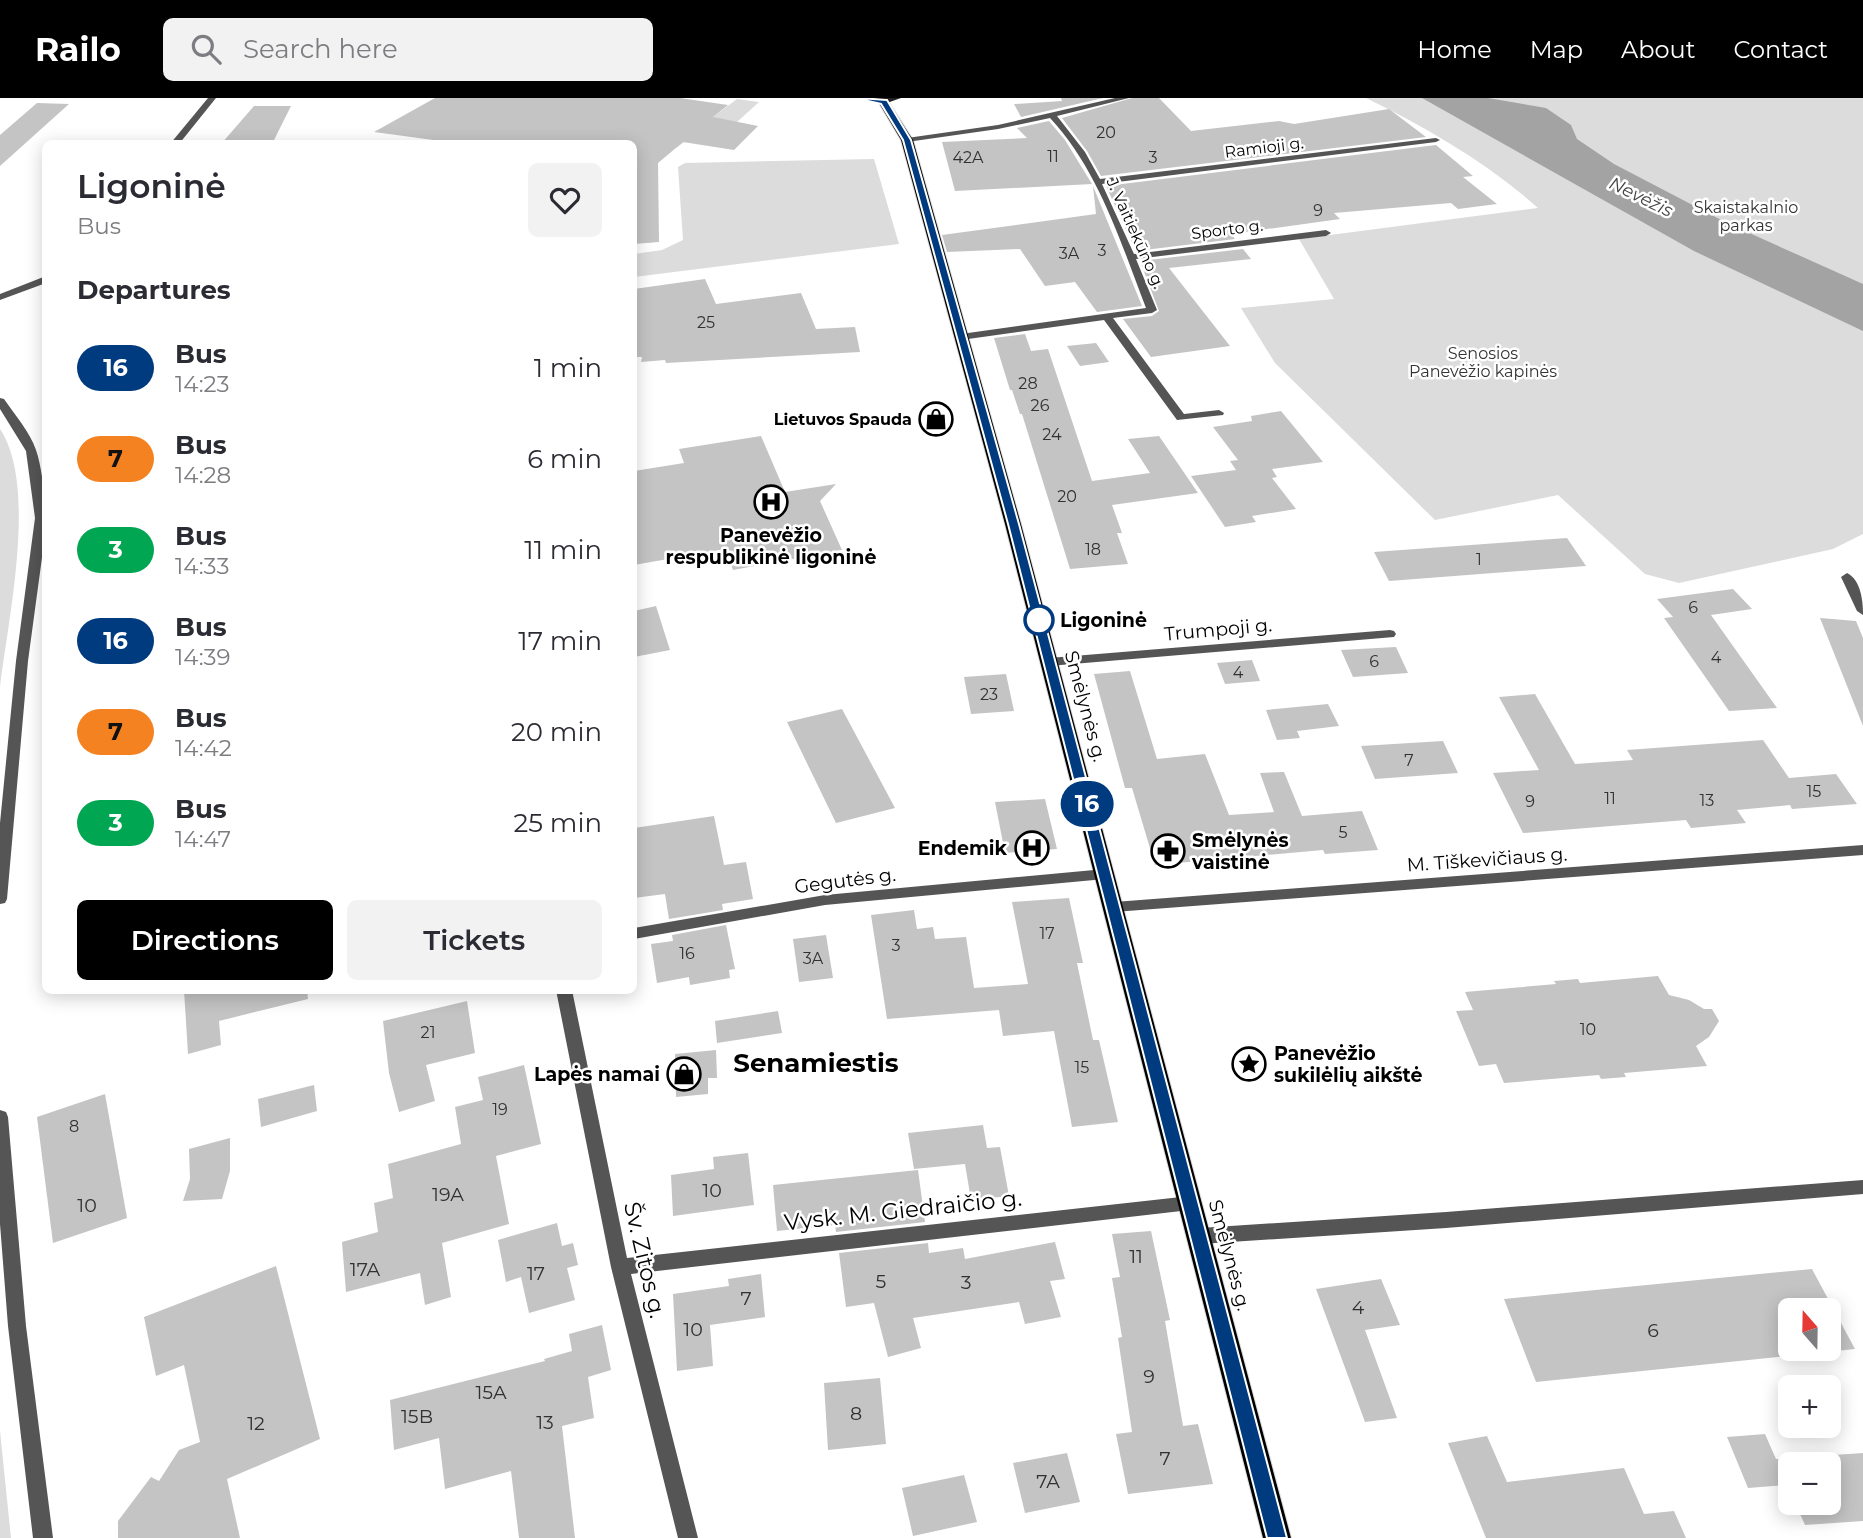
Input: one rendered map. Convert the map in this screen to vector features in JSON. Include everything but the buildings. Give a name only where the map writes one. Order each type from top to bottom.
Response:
[{"type":"highway","name":"Smėlynės g.","points":[[883,100],[907,140],[961,337],[1114,907],[1277,1538]]},
{"type":"main road","points":[[859,98],[897,98]]},
{"type":"street","points":[[177,140],[212,98]]},
{"type":"street","points":[[907,140],[940,137],[1052,116],[1125,98]]},
{"type":"street","name":"J. Vaitiekūno g.","points":[[961,337],[1152,310],[1096,182],[1067,130],[1052,116]]},
{"type":"street","name":"Ramioji g.","points":[[1096,182],[1436,140]]},
{"type":"street","name":"Sporto g.","points":[[1131,257],[1326,233]]},
{"type":"street","points":[[0,297],[42,281]]},
{"type":"street","points":[[1107,317],[1181,418],[1219,412]]},
{"type":"street","points":[[0,401],[31,451],[41,517],[22,661],[0,900]]},
{"type":"street","points":[[1847,577],[1863,611]]},
{"type":"street","name":"Trumpoji g.","points":[[1049,662],[1390,635]]},
{"type":"street","name":"M. Tiškevičiaus g.","points":[[1114,907],[1863,850]]},
{"type":"street","name":"Gegutės g.","points":[[637,933],[825,900],[1105,874]]},
{"type":"street","name":"Šv. Zitos g.","points":[[565,994],[620,1266],[688,1538]]},
{"type":"street","points":[[0,1117],[18,1326],[43,1538]]},
{"type":"street","points":[[1200,1236],[1446,1220],[1863,1187]]},
{"type":"street","name":"Vysk. M. Giedraičio g.","points":[[620,1266],[1190,1203]]},
{"type":"green space","name":"Senosios Panevėžio kapinės","points":[[1366,98],[1863,98],[1863,534],[1833,549],[1679,583],[1645,574],[1558,495],[1435,520],[1275,363],[1241,308],[1334,299],[1299,239],[1538,208],[1499,176],[1456,147]]},
{"type":"green space","points":[[737,99],[759,102],[737,122],[702,129],[676,148],[652,145],[713,117]]},
{"type":"green space","points":[[874,159],[899,244],[637,277],[637,254],[662,250],[683,240],[678,167],[685,163]]},
{"type":"green space","points":[[0,429],[11,454],[17,484],[19,518],[14,591],[0,687]]},
{"type":"green space","points":[[0,1430],[1,1441],[11,1538],[0,1538]]},
{"type":"water","name":"Nevėžis","points":[[1422,98],[1488,98],[1546,108],[1571,125],[1577,139],[1614,164],[1727,223],[1863,284],[1863,331],[1694,251]]},
{"type":"bus line","name":"16","points":[[859,98],[884,102],[907,140],[1013,524],[1277,1538]]},
{"type":"place","name":"Lietuvos Spauda","points":[[936,419]]},
{"type":"place","name":"Panevėžio respublikinė ligoninė","points":[[771,502]]},
{"type":"place","name":"Ligoninė","points":[[1039,620]]},
{"type":"place","name":"Endemik","points":[[1032,848]]},
{"type":"place","name":"Smėlynės vaistinė","points":[[1168,851]]},
{"type":"place","name":"Panevėžio sukilėlių aikštė","points":[[1249,1064]]},
{"type":"place","name":"Lapės namai","points":[[684,1074]]},
{"type":"district","name":"Senamiestis","points":[[816,1063]]},
{"type":"park label","name":"Skaistakalnio parkas","points":[[1746,216]]}]
